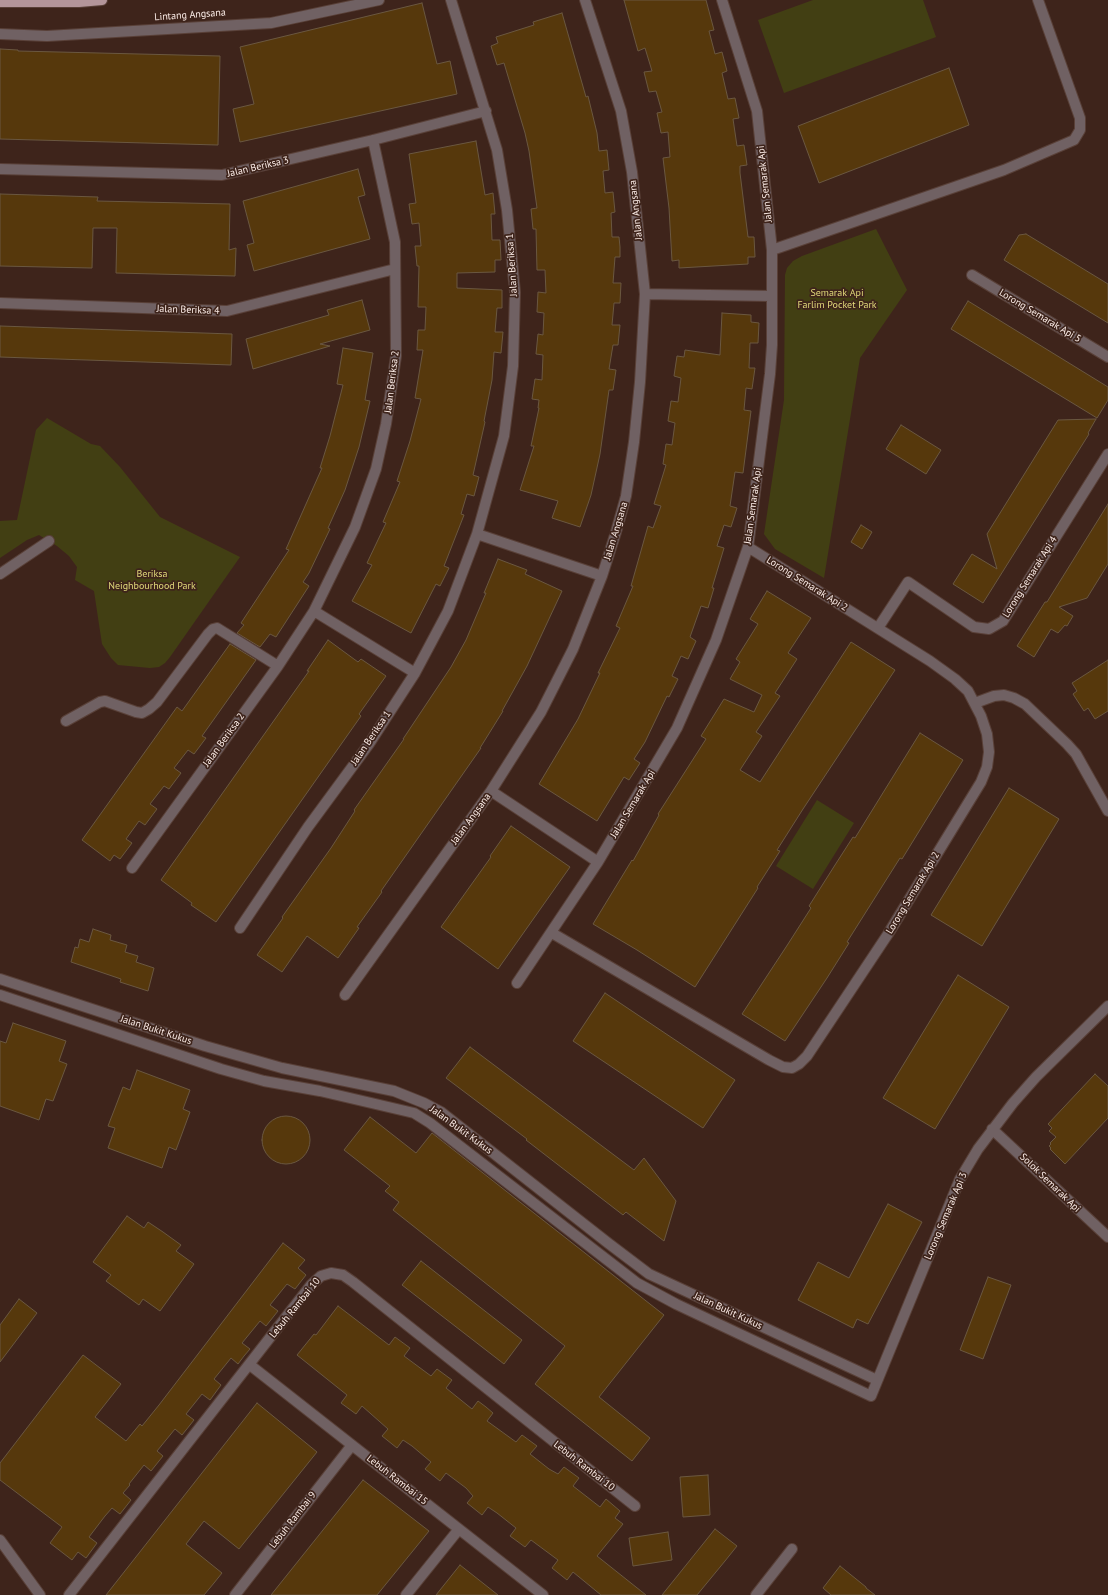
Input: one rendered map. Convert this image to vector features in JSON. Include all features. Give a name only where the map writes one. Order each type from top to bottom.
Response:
[{"type":"main road","points":[[0,2],[79,2],[102,0]]},
{"type":"street","name":"Lintang Angsana","points":[[0,34],[47,36],[271,23],[379,0]]},
{"type":"street","name":"Jalan Beriksa 1","points":[[240,928],[308,827],[369,744],[415,673],[448,611],[477,534],[504,436],[513,366],[515,292],[507,210],[497,150],[451,0]]},
{"type":"street","name":"Jalan Angsana","points":[[345,995],[491,791],[541,712],[573,649],[602,576],[626,496],[634,442],[640,382],[645,294],[632,172],[621,111],[585,0]]},
{"type":"street","name":"Jalan Semarak Api","points":[[517,983],[552,933],[598,862],[677,728],[716,640],[748,547],[770,374],[772,250],[757,111],[722,0]]},
{"type":"street","points":[[772,250],[1004,170],[1074,140],[1080,130],[1080,118],[1038,0]]},
{"type":"street","name":"Jalan Beriksa 3","points":[[0,170],[222,175],[373,140],[486,111]]},
{"type":"street","name":"Jalan Beriksa 2","points":[[132,868],[278,666],[314,611],[355,527],[376,469],[386,424],[396,356],[395,242],[373,140]]},
{"type":"street","name":"Jalan Beriksa 4","points":[[0,303],[228,311],[395,269]]},
{"type":"street","name":"Lorong Semarak Api 5","points":[[972,275],[1108,357]]},
{"type":"street","points":[[645,294],[772,296]]},
{"type":"street","name":"Lorong Semarak Api 4","points":[[878,628],[908,582],[974,627],[989,629],[1002,621],[1108,454]]},
{"type":"street","points":[[477,534],[602,576]]},
{"type":"street","points":[[0,574],[49,541]]},
{"type":"street","name":"Lorong Semarak Api 2","points":[[552,933],[770,1060],[783,1067],[792,1068],[799,1064],[807,1056],[888,934],[981,782],[987,767],[989,752],[987,734],[975,703],[968,691],[955,679],[930,661],[748,547]]},
{"type":"street","points":[[314,611],[415,673]]},
{"type":"street","points":[[66,721],[100,702],[105,701],[136,712],[142,713],[149,709],[157,702],[213,629],[217,628],[278,666]]},
{"type":"street","points":[[975,703],[994,696],[1004,695],[1025,704],[1076,754],[1108,811]]},
{"type":"street","points":[[491,791],[598,862]]},
{"type":"street","name":"Jalan Bukit Kukus","points":[[0,979],[198,1044],[282,1068],[394,1091],[411,1097],[440,1112],[649,1274],[877,1380]]},
{"type":"street","name":"Jalan Bukit Kukus","points":[[0,994],[222,1069],[264,1081],[320,1091],[414,1113],[430,1123],[637,1283],[676,1304],[871,1396]]},
{"type":"street","name":"Lorong Semarak Api 3","points":[[871,1396],[960,1179],[978,1149],[992,1129],[1036,1077],[1108,1006]]},
{"type":"street","name":"Solok Semarak Api","points":[[992,1129],[1108,1237]]},
{"type":"street","points":[[601,1254],[608,1243]]},
{"type":"street","name":"Lebuh Rambai 10","points":[[70,1595],[312,1284],[321,1276],[331,1273],[343,1275],[635,1506]]},
{"type":"street","name":"Lebuh Rambai 15","points":[[250,1365],[543,1595]]},
{"type":"street","name":"Lebuh Rambai 9","points":[[235,1595],[352,1445]]},
{"type":"street","points":[[406,1595],[459,1529]]},
{"type":"street","points":[[0,1540],[40,1595]]},
{"type":"street","points":[[759,1594],[792,1550]]},
{"type":"green space","points":[[813,0],[923,0],[936,37],[784,93],[758,20]]},
{"type":"green space","name":"Semarak Api Farlim Pocket Park","points":[[876,229],[907,290],[860,358],[824,578],[775,549],[764,534],[784,400],[785,275],[787,268],[793,261],[802,256]]},
{"type":"green space","name":"Beriksa Neighbourhood Park","points":[[47,418],[91,444],[100,446],[120,467],[160,517],[240,557],[170,657],[159,667],[150,668],[118,665],[111,658],[102,644],[94,591],[75,580],[77,567],[69,556],[57,546],[39,535],[27,540],[0,558],[0,521],[17,520],[36,430]]},
{"type":"green space","points":[[817,800],[854,823],[813,889],[776,866]]},
{"type":"building","points":[[624,0],[706,0],[714,30],[709,31],[715,54],[722,52],[727,71],[722,73],[728,99],[735,98],[739,118],[733,119],[737,146],[744,145],[747,165],[740,166],[740,173],[748,237],[754,237],[755,257],[748,257],[748,264],[679,268],[679,260],[672,261],[669,208],[663,158],[670,157],[668,132],[661,133],[657,113],[662,112],[656,91],[649,92],[644,72],[652,71],[645,48],[638,51]]},
{"type":"building","points":[[422,3],[437,64],[450,61],[457,94],[240,142],[233,109],[254,104],[240,47]]},
{"type":"building","points":[[562,13],[586,97],[588,96],[597,133],[599,151],[607,150],[609,170],[603,171],[605,193],[613,192],[615,212],[611,213],[612,237],[619,237],[620,247],[620,257],[615,257],[613,283],[621,283],[620,303],[614,303],[612,325],[620,325],[618,345],[613,345],[609,369],[616,370],[613,390],[609,390],[600,454],[591,495],[580,527],[552,518],[558,501],[520,490],[534,446],[531,446],[539,408],[539,400],[532,399],[535,379],[542,380],[543,355],[536,354],[538,334],[543,335],[544,313],[537,312],[538,292],[546,293],[545,270],[537,270],[536,229],[533,229],[531,209],[537,208],[525,133],[504,63],[497,65],[491,46],[498,43],[496,37],[534,25],[533,22]]},
{"type":"building","points":[[0,49],[18,51],[220,56],[218,145],[0,139]]},
{"type":"building","points":[[949,68],[969,125],[819,183],[798,126]]},
{"type":"building","points":[[476,141],[485,195],[493,193],[495,214],[491,214],[492,240],[500,240],[501,260],[495,260],[495,272],[457,273],[457,288],[502,290],[502,308],[497,308],[495,332],[503,332],[501,353],[494,352],[492,380],[485,422],[473,475],[479,477],[474,496],[467,494],[461,514],[464,515],[444,566],[449,568],[440,586],[436,584],[411,633],[352,601],[372,565],[367,563],[386,523],[383,522],[400,482],[397,481],[410,441],[421,399],[415,398],[423,350],[417,350],[418,330],[425,330],[426,307],[418,307],[419,266],[417,266],[415,246],[421,246],[419,223],[412,224],[409,204],[416,203],[409,154]]},
{"type":"building","points":[[358,169],[365,195],[358,197],[370,239],[254,271],[247,245],[254,243],[243,201]]},
{"type":"building","points":[[0,194],[98,197],[97,201],[230,204],[229,250],[236,248],[235,276],[116,273],[117,228],[93,228],[92,268],[0,266]]},
{"type":"building","points":[[1026,234],[1108,284],[1108,323],[1004,260],[1019,235]]},
{"type":"building","points":[[362,300],[370,330],[320,344],[330,346],[253,369],[246,339],[329,315],[327,310]]},
{"type":"building","points":[[968,301],[1108,387],[1108,400],[1097,418],[951,329]]},
{"type":"building","points":[[722,313],[751,315],[751,322],[759,323],[758,343],[750,343],[749,368],[755,368],[752,389],[746,388],[744,410],[751,411],[743,473],[735,472],[730,506],[737,508],[731,527],[724,525],[717,546],[724,548],[712,588],[714,588],[708,608],[701,606],[690,637],[696,641],[688,659],[681,656],[672,676],[678,679],[669,697],[667,696],[645,742],[634,759],[640,763],[629,780],[624,777],[597,821],[539,784],[578,719],[620,628],[616,626],[633,586],[631,586],[648,526],[653,528],[661,506],[654,504],[666,465],[663,464],[666,444],[672,445],[675,423],[668,421],[671,401],[678,402],[681,378],[674,376],[677,356],[684,357],[685,350],[720,355]]},
{"type":"building","points":[[0,326],[232,334],[231,365],[0,357]]},
{"type":"building","points":[[343,348],[373,353],[365,400],[370,401],[359,447],[345,490],[328,528],[330,529],[309,573],[303,582],[309,586],[276,637],[270,634],[260,647],[237,633],[244,625],[241,623],[289,550],[286,549],[322,468],[320,468],[343,385],[337,384]]},
{"type":"building","points":[[1096,419],[1088,433],[1089,434],[983,603],[953,584],[972,554],[997,569],[987,534],[1058,420]]},
{"type":"building","points":[[901,425],[941,450],[926,474],[886,449]]},
{"type":"building","points":[[1108,504],[1108,564],[1087,598],[1059,607],[1073,616],[1067,626],[1065,625],[1058,633],[1051,629],[1034,657],[1017,646],[1045,602],[1047,602]]},
{"type":"building","points":[[861,525],[872,532],[862,549],[851,542]]},
{"type":"building","points":[[498,559],[527,570],[525,574],[562,591],[527,666],[481,748],[381,891],[382,892],[357,927],[359,928],[338,958],[307,936],[282,972],[257,955],[331,848],[355,811],[354,810],[404,739],[451,667],[466,640],[486,593],[484,593]]},
{"type":"building","points":[[767,591],[811,618],[788,653],[797,659],[775,693],[780,696],[756,732],[762,736],[740,770],[760,782],[851,642],[895,670],[777,850],[780,851],[757,887],[758,888],[695,987],[593,924],[632,860],[633,861],[659,815],[658,814],[706,739],[701,736],[724,699],[754,712],[762,695],[730,679],[740,662],[736,659],[758,624],[750,619]]},
{"type":"building","points":[[328,640],[358,662],[361,659],[386,676],[359,714],[361,716],[216,922],[191,905],[192,903],[161,880],[309,671],[307,671]]},
{"type":"building","points":[[230,644],[256,660],[202,736],[206,738],[194,754],[188,750],[174,768],[181,773],[169,789],[164,786],[150,804],[157,809],[145,825],[139,821],[126,839],[132,843],[120,859],[114,855],[110,861],[82,840],[177,707],[182,711]]},
{"type":"building","points":[[1108,660],[1108,711],[1095,719],[1088,708],[1084,711],[1073,694],[1077,691],[1072,683]]},
{"type":"building","points":[[920,733],[963,760],[902,859],[900,858],[847,942],[849,943],[827,978],[785,1041],[742,1014],[811,908],[809,906],[853,837],[855,838]]},
{"type":"building","points":[[1009,788],[1059,819],[982,946],[931,915]]},
{"type":"building","points":[[511,826],[570,867],[498,969],[441,927],[491,857],[490,856]]},
{"type":"building","points":[[93,929],[111,935],[110,940],[127,945],[125,952],[138,956],[136,962],[154,968],[148,991],[120,982],[121,979],[71,962],[75,947],[78,948],[80,939],[89,942]]},
{"type":"building","points":[[958,975],[1009,1007],[935,1129],[883,1098]]},
{"type":"building","points":[[605,993],[735,1080],[703,1128],[573,1041]]},
{"type":"building","points":[[13,1023],[66,1041],[59,1061],[67,1064],[53,1101],[46,1099],[39,1120],[0,1106],[0,1041],[6,1043]]},
{"type":"building","points":[[470,1047],[634,1170],[644,1158],[676,1201],[664,1241],[626,1212],[623,1215],[526,1140],[527,1139],[446,1078]]},
{"type":"building","points":[[137,1070],[190,1090],[183,1109],[190,1112],[176,1150],[169,1147],[162,1168],[108,1148],[115,1128],[108,1126],[123,1087],[130,1090]]},
{"type":"building","points":[[1095,1074],[1108,1086],[1108,1118],[1065,1164],[1050,1149],[1050,1143],[1056,1137],[1049,1131],[1052,1128],[1048,1124]]},
{"type":"building","points":[[281,1116],[291,1116],[303,1123],[310,1135],[310,1145],[303,1157],[291,1164],[281,1164],[273,1160],[266,1153],[262,1145],[262,1135],[266,1127],[273,1120]]},
{"type":"building","points":[[370,1117],[416,1153],[432,1133],[664,1315],[599,1397],[650,1438],[632,1461],[535,1384],[565,1346],[393,1210],[399,1202],[385,1191],[390,1186],[344,1150]]},
{"type":"building","points":[[888,1204],[922,1222],[868,1324],[857,1319],[853,1328],[798,1300],[818,1262],[849,1278]]},
{"type":"building","points":[[127,1216],[144,1228],[148,1222],[163,1232],[181,1245],[176,1251],[194,1264],[160,1311],[143,1299],[139,1305],[106,1281],[111,1275],[93,1262]]},
{"type":"building","points":[[283,1243],[305,1260],[298,1268],[306,1275],[295,1289],[287,1284],[270,1305],[278,1311],[266,1326],[260,1321],[242,1343],[250,1349],[238,1364],[231,1358],[214,1379],[221,1385],[210,1400],[202,1394],[186,1414],[194,1420],[182,1435],[175,1429],[157,1451],[163,1456],[151,1471],[144,1465],[129,1484],[130,1485],[123,1493],[131,1500],[120,1514],[112,1508],[105,1516],[89,1537],[97,1543],[86,1558],[78,1552],[72,1560],[50,1543],[62,1527],[0,1480],[0,1463],[83,1355],[121,1384],[95,1417],[126,1441],[140,1424],[142,1426],[159,1405]]},
{"type":"building","points":[[421,1261],[522,1340],[504,1364],[402,1285]]},
{"type":"building","points":[[988,1277],[1011,1285],[983,1359],[960,1350]]},
{"type":"building","points":[[19,1299],[37,1313],[0,1362],[0,1325]]},
{"type":"building","points":[[338,1306],[389,1345],[395,1337],[410,1348],[404,1356],[431,1376],[437,1369],[452,1380],[446,1388],[472,1409],[478,1401],[486,1407],[493,1413],[487,1421],[516,1442],[522,1435],[537,1446],[530,1454],[549,1469],[558,1474],[564,1467],[579,1478],[573,1486],[600,1507],[606,1499],[620,1511],[615,1518],[623,1524],[597,1556],[646,1595],[601,1595],[573,1572],[567,1580],[552,1568],[558,1560],[531,1540],[525,1547],[510,1536],[516,1528],[497,1513],[488,1507],[482,1515],[467,1503],[473,1496],[466,1488],[446,1473],[440,1481],[425,1469],[431,1462],[412,1446],[403,1440],[397,1448],[382,1436],[388,1429],[362,1406],[356,1414],[341,1403],[347,1395],[297,1355],[314,1334],[316,1335]]},
{"type":"building","points":[[257,1403],[317,1452],[239,1549],[204,1521],[186,1544],[222,1573],[204,1595],[106,1595]]},
{"type":"building","points":[[708,1475],[710,1515],[683,1517],[680,1477]]},
{"type":"building","points":[[363,1480],[429,1531],[377,1595],[271,1595]]},
{"type":"building","points":[[715,1529],[737,1546],[725,1561],[697,1595],[662,1595]]},
{"type":"building","points":[[668,1532],[672,1560],[633,1566],[629,1538]]},
{"type":"building","points":[[460,1565],[498,1595],[436,1595]]},
{"type":"building","points":[[840,1566],[875,1595],[831,1595],[823,1588]]}]
